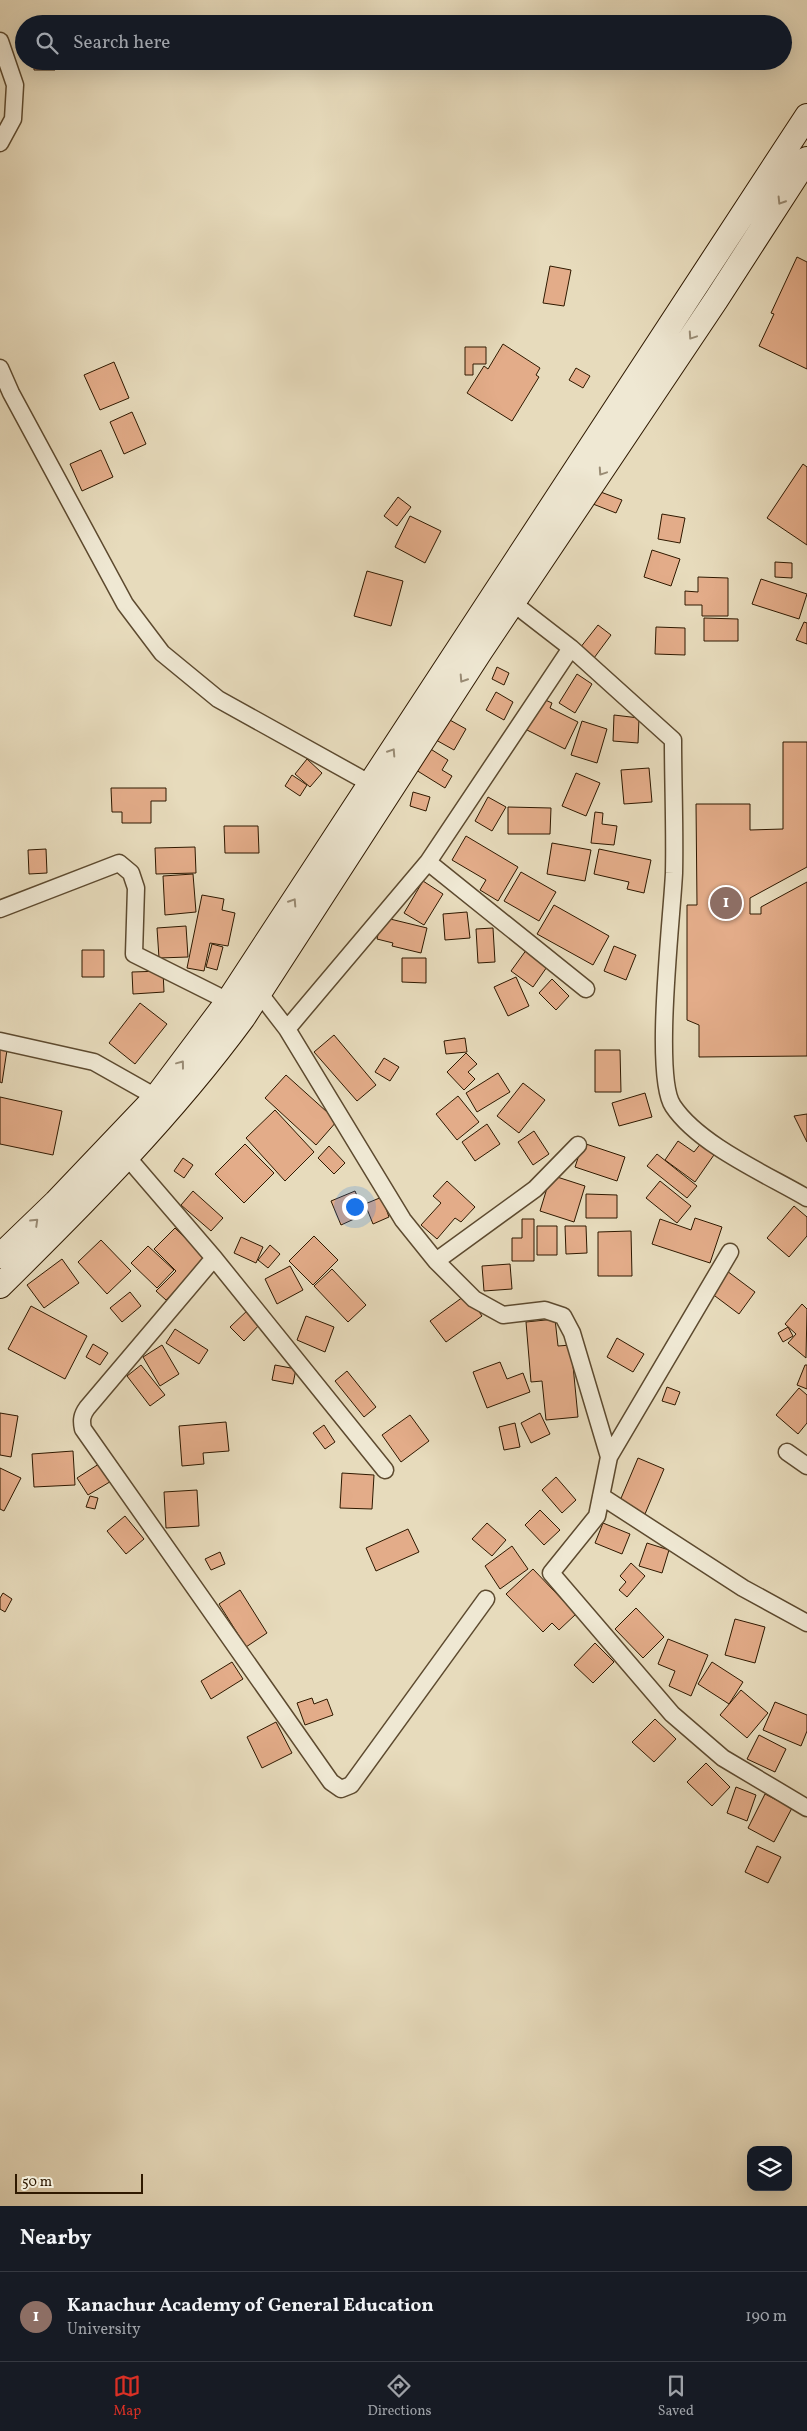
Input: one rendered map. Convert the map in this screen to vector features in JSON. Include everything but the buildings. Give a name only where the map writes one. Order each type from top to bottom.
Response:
[{"type":"main road","points":[[0,1286],[128,1158],[204,1071],[260,994],[284,937],[371,784],[473,646],[514,603],[807,116]]},
{"type":"main road","points":[[0,1256],[78,1179],[156,1097],[228,1001],[284,937],[473,646],[629,411],[807,159]]},
{"type":"street","points":[[0,41],[15,84],[13,119],[0,143]]},
{"type":"street","points":[[0,368],[11,393],[125,604],[162,653],[218,699],[371,784]]},
{"type":"street","points":[[514,603],[571,648],[673,740],[674,872],[664,1054],[666,1093],[673,1106],[691,1128],[713,1144],[807,1198]]},
{"type":"street","points":[[287,1029],[428,862],[571,648]]},
{"type":"street","points":[[428,862],[586,989]]},
{"type":"street","points":[[0,909],[119,863],[131,873],[136,888],[134,954],[228,1001]]},
{"type":"street","points":[[260,994],[287,1029],[403,1220],[436,1261],[474,1299],[503,1315],[545,1310],[563,1316],[572,1333],[609,1457]]},
{"type":"street","points":[[0,1041],[94,1062],[156,1097]]},
{"type":"street","points":[[436,1261],[535,1189],[578,1145]]},
{"type":"street","points":[[128,1158],[214,1258],[385,1470]]},
{"type":"street","points":[[730,1252],[609,1457],[597,1516],[551,1573],[672,1714],[723,1758],[807,1808]]},
{"type":"street","points":[[214,1258],[87,1408],[82,1422],[83,1429],[331,1782],[341,1789],[351,1785],[486,1599]]},
{"type":"street","points":[[787,1452],[807,1466]]},
{"type":"street","points":[[601,1496],[743,1588],[807,1623]]},
{"type":"place","name":"Kanachur Academy of General Education","points":[[726,903]]}]
